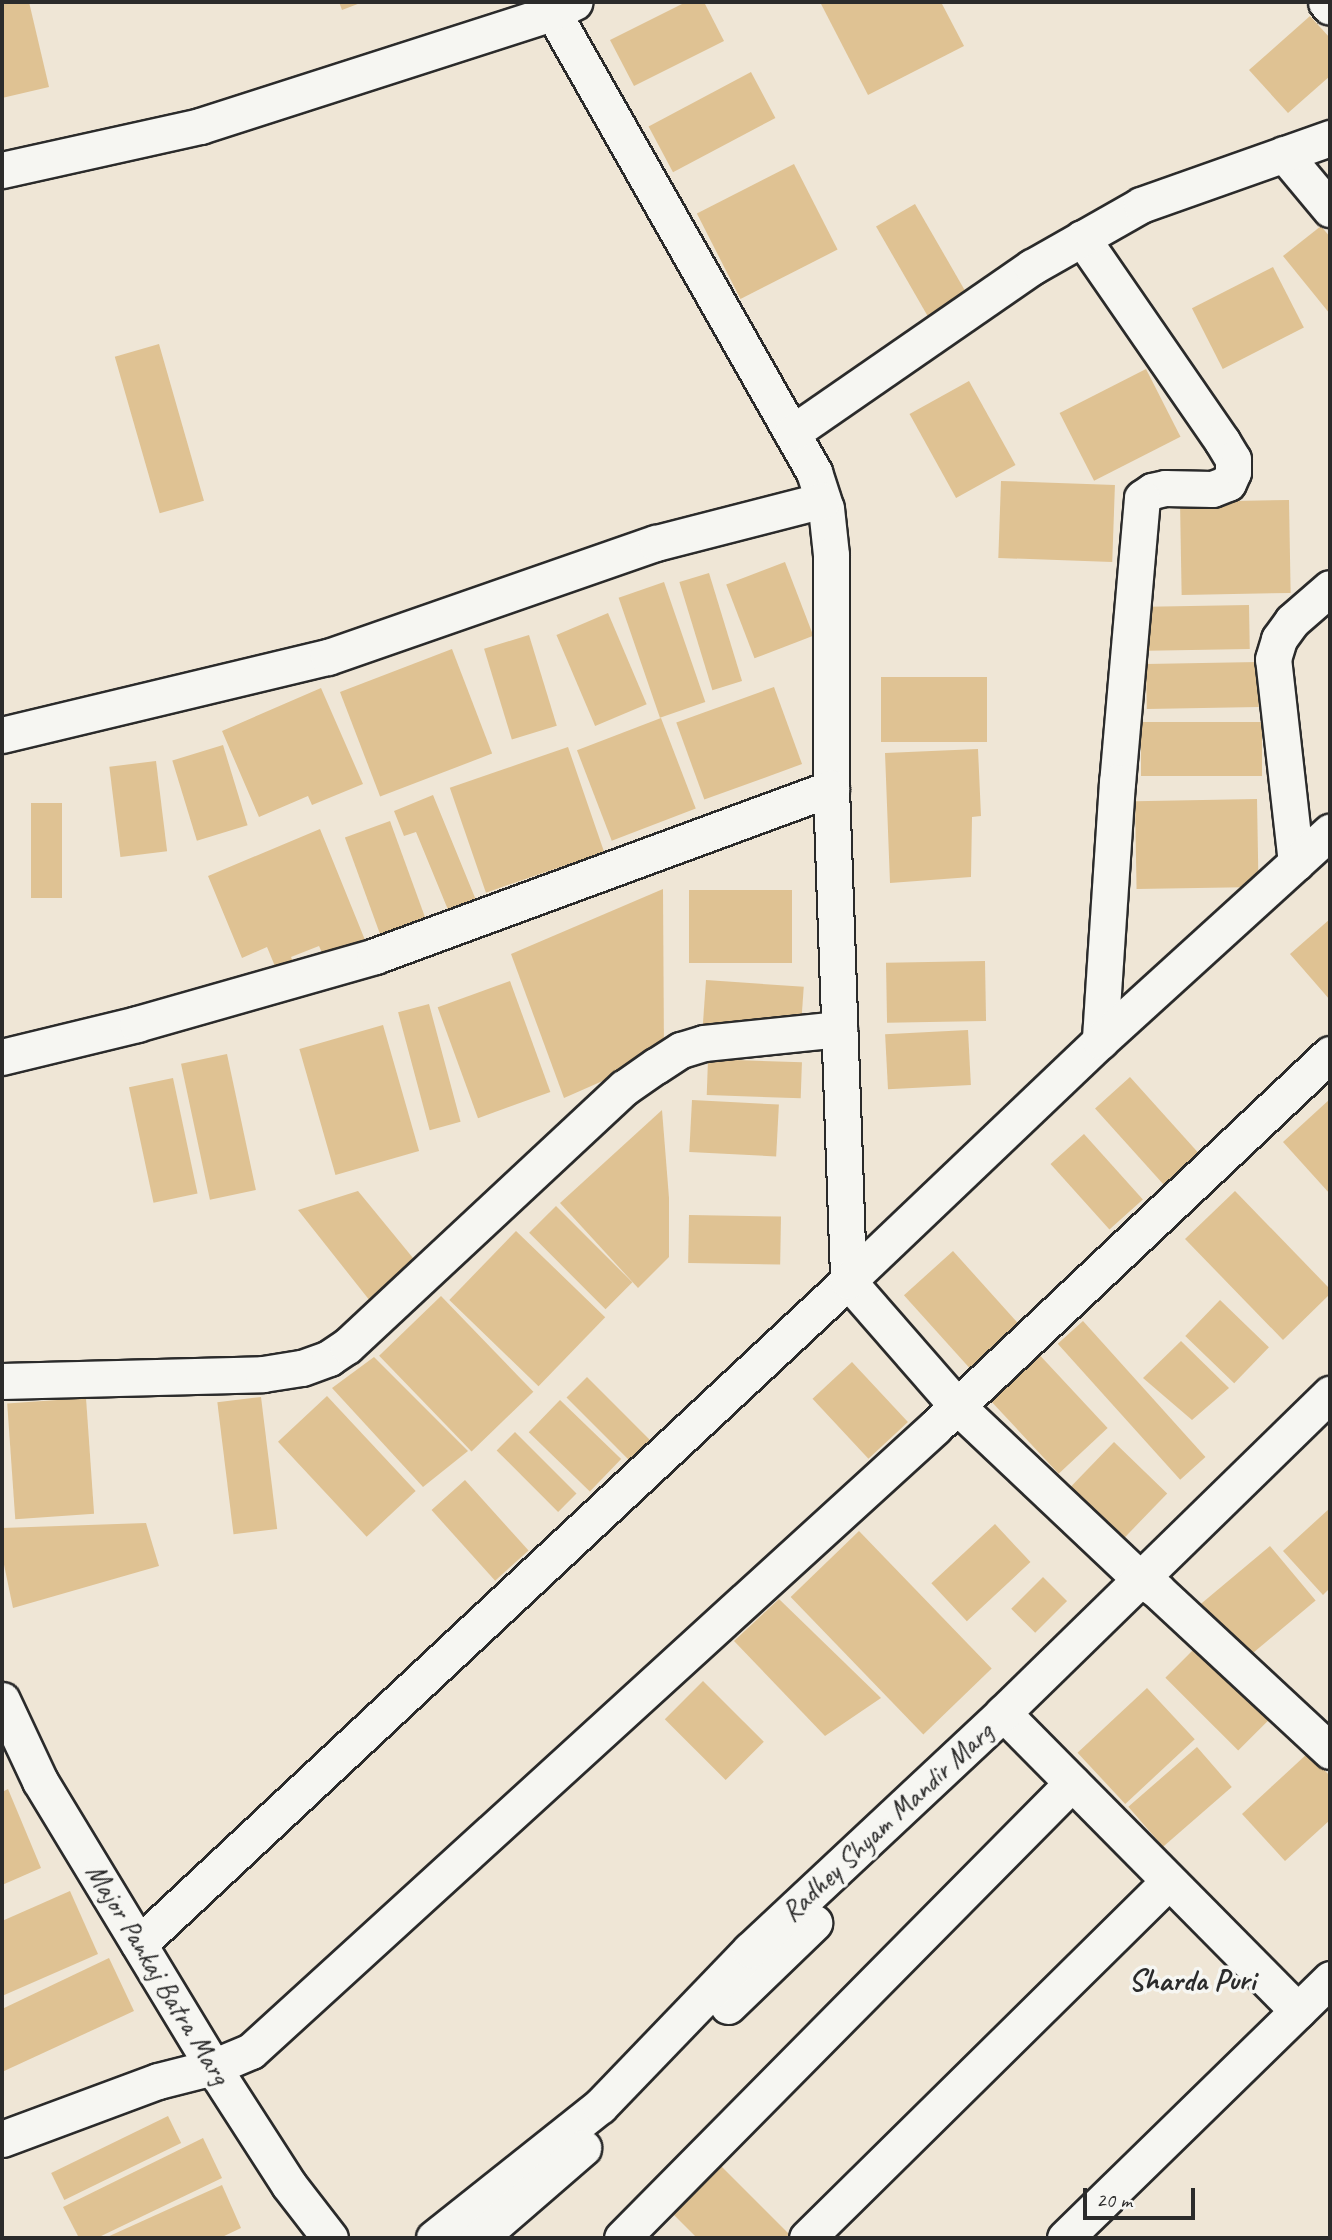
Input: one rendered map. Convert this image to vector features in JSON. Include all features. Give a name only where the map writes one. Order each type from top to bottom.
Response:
[{"type":"street","points":[[1326,2],[1330,7]]},
{"type":"street","points":[[2,170],[200,127],[558,5],[814,472],[823,500],[831,555],[831,788],[848,1282],[957,1406],[1330,1751]]},
{"type":"street","points":[[792,433],[1032,267],[1141,205],[1330,138]]},
{"type":"street","points":[[1284,154],[1330,209]]},
{"type":"street","points":[[1082,238],[1233,459],[1233,472],[1228,483],[1212,489],[1165,488],[1152,491],[1142,499],[1117,782],[1100,1041]]},
{"type":"street","points":[[2,735],[328,657],[656,543],[823,500]]},
{"type":"street","points":[[1296,863],[1273,659],[1279,639],[1292,621],[1330,588]]},
{"type":"street","points":[[2,1057],[136,1024],[375,956],[831,788]]},
{"type":"street","points":[[139,1944],[848,1282],[1100,1041],[1330,832]]},
{"type":"street","points":[[2,1381],[263,1374],[302,1368],[329,1359],[347,1346],[624,1088],[656,1066],[681,1050],[704,1043],[839,1029]]},
{"type":"street","points":[[2,2139],[159,2081],[214,2067],[251,2051],[957,1406],[1330,1055]]},
{"type":"street","name":"Radhey Shyam Mandir Marg","points":[[479,2238],[561,2169],[1009,1720],[1327,1412]]},
{"type":"street","name":"Major Pankaj Batra Marg","points":[[2,1700],[40,1781],[139,1944],[289,2185],[330,2238]]},
{"type":"street","points":[[1009,1720],[1298,2011]]},
{"type":"street","name":"Radhey Shyam Mandir Marg","points":[[434,2238],[600,2106],[750,1950],[1009,1720]]},
{"type":"street","points":[[622,2238],[1072,1783]]},
{"type":"street","points":[[807,2238],[1169,1881]]},
{"type":"street","points":[[1066,2238],[1330,1979]]},
{"type":"building","points":[[2,2],[29,2],[49,87],[2,98]]},
{"type":"building","points":[[339,2],[363,2],[342,10]]},
{"type":"building","points":[[686,2],[704,2],[724,41],[634,86],[610,40]]},
{"type":"building","points":[[820,2],[941,2],[964,46],[868,95]]},
{"type":"building","points":[[1310,16],[1330,38],[1330,76],[1288,113],[1249,70]]},
{"type":"building","points":[[751,72],[775,118],[673,172],[649,126]]},
{"type":"building","points":[[794,164],[838,250],[740,299],[697,213]]},
{"type":"building","points":[[915,204],[968,297],[930,319],[876,226]]},
{"type":"building","points":[[1321,226],[1330,237],[1330,314],[1283,256]]},
{"type":"building","points":[[1273,267],[1304,328],[1223,369],[1192,308]]},
{"type":"building","points":[[159,344],[204,501],[160,513],[115,357]]},
{"type":"building","points":[[1146,369],[1181,437],[1094,481],[1060,413]]},
{"type":"building","points":[[969,381],[1016,465],[956,498],[910,414]]},
{"type":"building","points":[[1001,481],[1115,485],[1112,562],[998,558]]},
{"type":"building","points":[[1289,500],[1291,593],[1182,595],[1180,502]]},
{"type":"building","points":[[785,562],[813,636],[754,658],[726,585]]},
{"type":"building","points":[[709,573],[742,681],[712,690],[679,582]]},
{"type":"building","points":[[664,582],[705,702],[660,718],[619,598]]},
{"type":"building","points":[[1249,605],[1250,649],[1148,651],[1147,607]]},
{"type":"building","points":[[608,613],[647,704],[595,726],[556,635]]},
{"type":"building","points":[[529,635],[557,726],[512,740],[484,649]]},
{"type":"building","points":[[452,649],[492,754],[380,797],[340,692]]},
{"type":"building","points":[[1258,662],[1259,707],[1147,709],[1146,664]]},
{"type":"building","points":[[881,677],[987,677],[987,742],[881,742]]},
{"type":"building","points":[[774,687],[802,764],[704,800],[676,723]]},
{"type":"building","points":[[321,688],[363,784],[312,805],[308,796],[259,817],[222,731]]},
{"type":"building","points":[[661,718],[696,809],[612,841],[577,750]]},
{"type":"building","points":[[1141,722],[1262,722],[1262,776],[1141,776]]},
{"type":"building","points":[[223,745],[248,825],[197,841],[172,760]]},
{"type":"building","points":[[568,747],[604,852],[486,893],[450,788]]},
{"type":"building","points":[[978,749],[981,816],[972,817],[971,877],[890,883],[885,753]]},
{"type":"building","points":[[156,761],[167,851],[120,857],[109,767]]},
{"type":"building","points":[[433,795],[478,905],[451,917],[416,832],[404,836],[394,811]]},
{"type":"building","points":[[1257,799],[1259,887],[1137,889],[1135,801]]},
{"type":"building","points":[[31,803],[62,803],[62,898],[31,898]]},
{"type":"building","points":[[390,821],[428,926],[383,943],[345,837]]},
{"type":"building","points":[[320,829],[365,940],[324,957],[319,946],[291,957],[296,969],[279,976],[267,947],[242,958],[208,876]]},
{"type":"building","points":[[663,889],[664,1054],[564,1098],[511,954]]},
{"type":"building","points":[[689,890],[792,890],[792,963],[689,963]]},
{"type":"building","points":[[1330,919],[1330,1000],[1290,954]]},
{"type":"building","points":[[985,961],[986,1021],[887,1023],[886,963]]},
{"type":"building","points":[[706,980],[804,987],[801,1031],[703,1024]]},
{"type":"building","points":[[510,981],[550,1092],[478,1118],[438,1007]]},
{"type":"building","points":[[429,1004],[461,1122],[430,1130],[398,1012]]},
{"type":"building","points":[[383,1025],[419,1151],[335,1175],[299,1049]]},
{"type":"building","points":[[968,1030],[971,1085],[888,1089],[885,1034]]},
{"type":"building","points":[[227,1054],[256,1190],[210,1200],[181,1064]]},
{"type":"building","points":[[708,1059],[802,1062],[801,1098],[707,1095]]},
{"type":"building","points":[[1130,1077],[1199,1154],[1164,1185],[1095,1108]]},
{"type":"building","points":[[173,1078],[198,1193],[154,1203],[129,1087]]},
{"type":"building","points":[[1330,1099],[1330,1194],[1283,1142]]},
{"type":"building","points":[[692,1100],[779,1105],[776,1156],[689,1152]]},
{"type":"building","points":[[662,1110],[669,1198],[669,1257],[638,1288],[560,1203]]},
{"type":"building","points":[[1084,1134],[1143,1199],[1109,1230],[1051,1164]]},
{"type":"building","points":[[358,1191],[422,1269],[374,1306],[298,1210]]},
{"type":"building","points":[[1235,1191],[1330,1289],[1330,1294],[1283,1340],[1185,1239]]},
{"type":"building","points":[[556,1206],[632,1282],[605,1309],[529,1233]]},
{"type":"building","points":[[689,1215],[781,1217],[780,1265],[688,1263]]},
{"type":"building","points":[[516,1231],[605,1317],[539,1386],[449,1300]]},
{"type":"building","points":[[953,1251],[1021,1326],[972,1370],[904,1295]]},
{"type":"building","points":[[441,1296],[533,1392],[472,1451],[379,1356]]},
{"type":"building","points":[[1220,1300],[1269,1347],[1234,1383],[1185,1336]]},
{"type":"building","points":[[1083,1321],[1205,1457],[1180,1480],[1058,1344]]},
{"type":"building","points":[[1181,1341],[1229,1388],[1192,1420],[1143,1378]]},
{"type":"building","points":[[1034,1349],[1108,1428],[1059,1474],[985,1395]]},
{"type":"building","points":[[374,1357],[468,1451],[423,1487],[332,1388]]},
{"type":"building","points":[[852,1362],[908,1422],[868,1459],[813,1399]]},
{"type":"building","points":[[587,1377],[653,1443],[633,1464],[566,1398]]},
{"type":"building","points":[[327,1396],[416,1491],[367,1537],[278,1442]]},
{"type":"building","points":[[261,1397],[277,1529],[234,1534],[217,1402]]},
{"type":"building","points":[[86,1398],[94,1514],[15,1519],[7,1404]]},
{"type":"building","points":[[560,1400],[621,1459],[590,1491],[529,1432]]},
{"type":"building","points":[[515,1432],[577,1494],[558,1512],[497,1450]]},
{"type":"building","points":[[1114,1442],[1167,1493],[1121,1541],[1068,1489]]},
{"type":"building","points":[[465,1480],[529,1551],[495,1581],[432,1510]]},
{"type":"building","points":[[1330,1508],[1330,1588],[1323,1595],[1283,1551]]},
{"type":"building","points":[[146,1523],[159,1566],[13,1608],[2,1555],[2,1528]]},
{"type":"building","points":[[995,1524],[1030,1562],[967,1621],[931,1583]]},
{"type":"building","points":[[859,1531],[992,1668],[923,1734],[791,1597]]},
{"type":"building","points":[[1270,1546],[1316,1600],[1247,1658],[1201,1604]]},
{"type":"building","points":[[1043,1577],[1067,1601],[1035,1633],[1011,1609]]},
{"type":"building","points":[[779,1599],[881,1698],[825,1736],[734,1641]]},
{"type":"building","points":[[1200,1643],[1273,1716],[1238,1750],[1165,1678]]},
{"type":"building","points":[[703,1681],[764,1742],[726,1780],[665,1719]]},
{"type":"building","points":[[1147,1688],[1195,1739],[1125,1804],[1078,1753]]},
{"type":"building","points":[[1197,1747],[1232,1787],[1163,1847],[1128,1807]]},
{"type":"building","points":[[1308,1753],[1330,1776],[1330,1820],[1285,1861],[1242,1814]]},
{"type":"building","points":[[8,1789],[41,1868],[2,1885],[2,1792]]},
{"type":"building","points":[[70,1891],[98,1954],[2,1996],[2,1921]]},
{"type":"building","points":[[109,1958],[134,2011],[2,2072],[2,2009]]},
{"type":"building","points":[[168,2116],[181,2143],[64,2200],[51,2173]]},
{"type":"building","points":[[203,2138],[222,2178],[97,2238],[79,2238],[63,2207]]},
{"type":"building","points":[[711,2156],[793,2238],[697,2238],[663,2204]]},
{"type":"building","points":[[222,2185],[241,2228],[220,2238],[105,2238]]},
{"type":"district","name":"Sharda Puri","points":[[1192,1980]]}]
